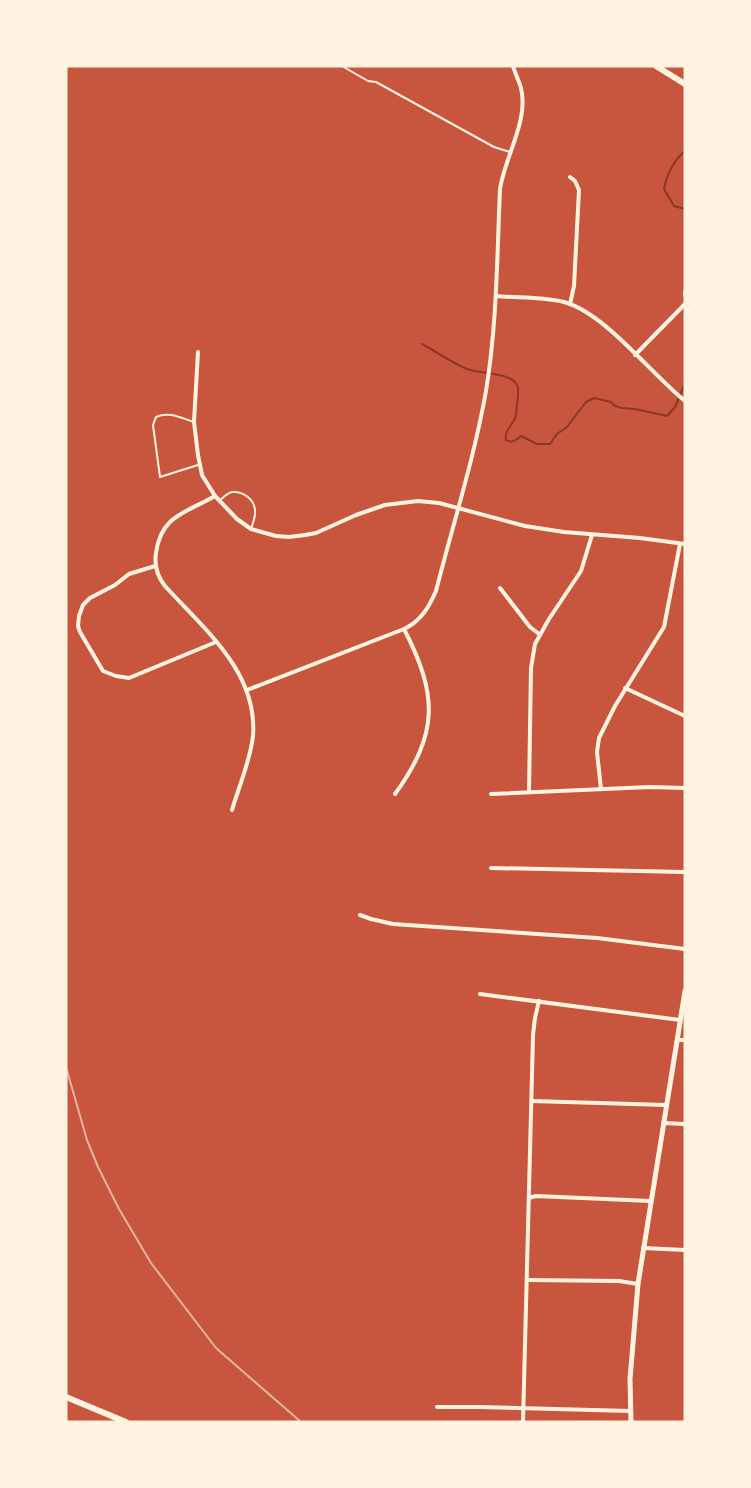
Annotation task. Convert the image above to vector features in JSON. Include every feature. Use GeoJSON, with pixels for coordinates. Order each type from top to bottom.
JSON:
{"type":"FeatureCollection","features":[{"type":"Feature","properties":{"kind":"main road"},"geometry":{"type":"LineString","coordinates":[[656,66],[685,84]]}},
{"type":"Feature","properties":{"kind":"main road"},"geometry":{"type":"LineString","coordinates":[[66,1397],[126,1422]]}},
{"type":"Feature","properties":{"kind":"street"},"geometry":{"type":"LineString","coordinates":[[247,690],[404,630],[419,619],[430,605],[436,591],[478,434],[492,348],[502,173],[518,131],[522,114],[521,90],[512,66]]}},
{"type":"Feature","properties":{"kind":"street"},"geometry":{"type":"LineString","coordinates":[[570,177],[575,181],[578,190],[574,286],[570,304]]}},
{"type":"Feature","properties":{"kind":"street"},"geometry":{"type":"LineString","coordinates":[[496,296],[555,301],[570,304],[585,311],[685,401]]}},
{"type":"Feature","properties":{"kind":"street"},"geometry":{"type":"LineString","coordinates":[[635,354],[685,304]]}},
{"type":"Feature","properties":{"kind":"street"},"geometry":{"type":"LineString","coordinates":[[198,352],[194,422],[200,465],[206,484],[215,496],[237,519],[251,529],[276,536],[305,535],[323,530],[371,510],[402,502],[432,502],[525,526],[564,532],[640,538],[682,544],[664,627],[607,718],[598,738],[597,752],[601,789]]}},
{"type":"Feature","properties":{"kind":"street"},"geometry":{"type":"LineString","coordinates":[[215,496],[170,520],[160,535],[157,544],[155,566],[165,586],[216,642],[236,668],[247,690],[251,707],[252,736],[247,767],[232,810]]}},
{"type":"Feature","properties":{"kind":"street"},"geometry":{"type":"LineString","coordinates":[[529,792],[532,654],[539,634],[581,571],[592,535]]}},
{"type":"Feature","properties":{"kind":"street"},"geometry":{"type":"LineString","coordinates":[[155,566],[128,574],[115,586],[90,598],[83,605],[79,616],[78,629],[103,671],[129,678],[216,642]]}},
{"type":"Feature","properties":{"kind":"street"},"geometry":{"type":"LineString","coordinates":[[500,588],[530,627],[539,634]]}},
{"type":"Feature","properties":{"kind":"street"},"geometry":{"type":"LineString","coordinates":[[395,794],[406,779],[420,753],[429,718],[429,701],[424,675],[404,630]]}},
{"type":"Feature","properties":{"kind":"street"},"geometry":{"type":"LineString","coordinates":[[626,688],[685,716]]}},
{"type":"Feature","properties":{"kind":"street"},"geometry":{"type":"LineString","coordinates":[[491,794],[650,787],[685,788]]}},
{"type":"Feature","properties":{"kind":"street"},"geometry":{"type":"LineString","coordinates":[[491,868],[685,872]]}},
{"type":"Feature","properties":{"kind":"street"},"geometry":{"type":"LineString","coordinates":[[360,915],[371,920],[392,924],[579,937],[685,949]]}},
{"type":"Feature","properties":{"kind":"street"},"geometry":{"type":"LineString","coordinates":[[631,1422],[630,1379],[638,1284],[685,991]]}},
{"type":"Feature","properties":{"kind":"street"},"geometry":{"type":"LineString","coordinates":[[480,994],[680,1020]]}},
{"type":"Feature","properties":{"kind":"street"},"geometry":{"type":"LineString","coordinates":[[523,1422],[533,1035],[534,1018],[539,1001]]}},
{"type":"Feature","properties":{"kind":"street"},"geometry":{"type":"LineString","coordinates":[[677,1040],[685,1040]]}},
{"type":"Feature","properties":{"kind":"street"},"geometry":{"type":"LineString","coordinates":[[532,1101],[666,1105]]}},
{"type":"Feature","properties":{"kind":"street"},"geometry":{"type":"LineString","coordinates":[[663,1123],[685,1124]]}},
{"type":"Feature","properties":{"kind":"street"},"geometry":{"type":"LineString","coordinates":[[529,1198],[536,1196],[650,1201]]}},
{"type":"Feature","properties":{"kind":"street"},"geometry":{"type":"LineString","coordinates":[[643,1248],[685,1250]]}},
{"type":"Feature","properties":{"kind":"street"},"geometry":{"type":"LineString","coordinates":[[527,1280],[609,1281],[638,1284]]}},
{"type":"Feature","properties":{"kind":"street"},"geometry":{"type":"LineString","coordinates":[[437,1407],[630,1411]]}},
{"type":"Feature","properties":{"kind":"lane"},"geometry":{"type":"LineString","coordinates":[[342,66],[368,81],[381,85],[494,147],[510,152]]}},
{"type":"Feature","properties":{"kind":"lane"},"geometry":{"type":"LineString","coordinates":[[194,422],[171,415],[162,414],[156,417],[154,421],[160,477],[200,465]]}},
{"type":"Feature","properties":{"kind":"lane"},"geometry":{"type":"LineString","coordinates":[[219,501],[232,492],[241,493],[248,497],[254,504],[255,512],[251,529]]}},
{"type":"Feature","properties":{"kind":"waterway"},"geometry":{"type":"LineString","coordinates":[[685,151],[671,168],[664,189],[674,206],[685,209]]}},
{"type":"Feature","properties":{"kind":"waterway"},"geometry":{"type":"LineString","coordinates":[[422,344],[467,369],[504,376],[516,383],[518,388],[516,415],[506,436],[506,440],[510,441],[521,436],[537,444],[550,444],[557,434],[567,427],[586,402],[594,398],[611,402],[615,406],[622,408],[667,416],[675,407],[685,383]]}},
{"type":"Feature","properties":{"kind":"railway"},"geometry":{"type":"LineString","coordinates":[[66,1067],[87,1140],[98,1167],[119,1209],[151,1263],[216,1348],[301,1422]]}}]}
